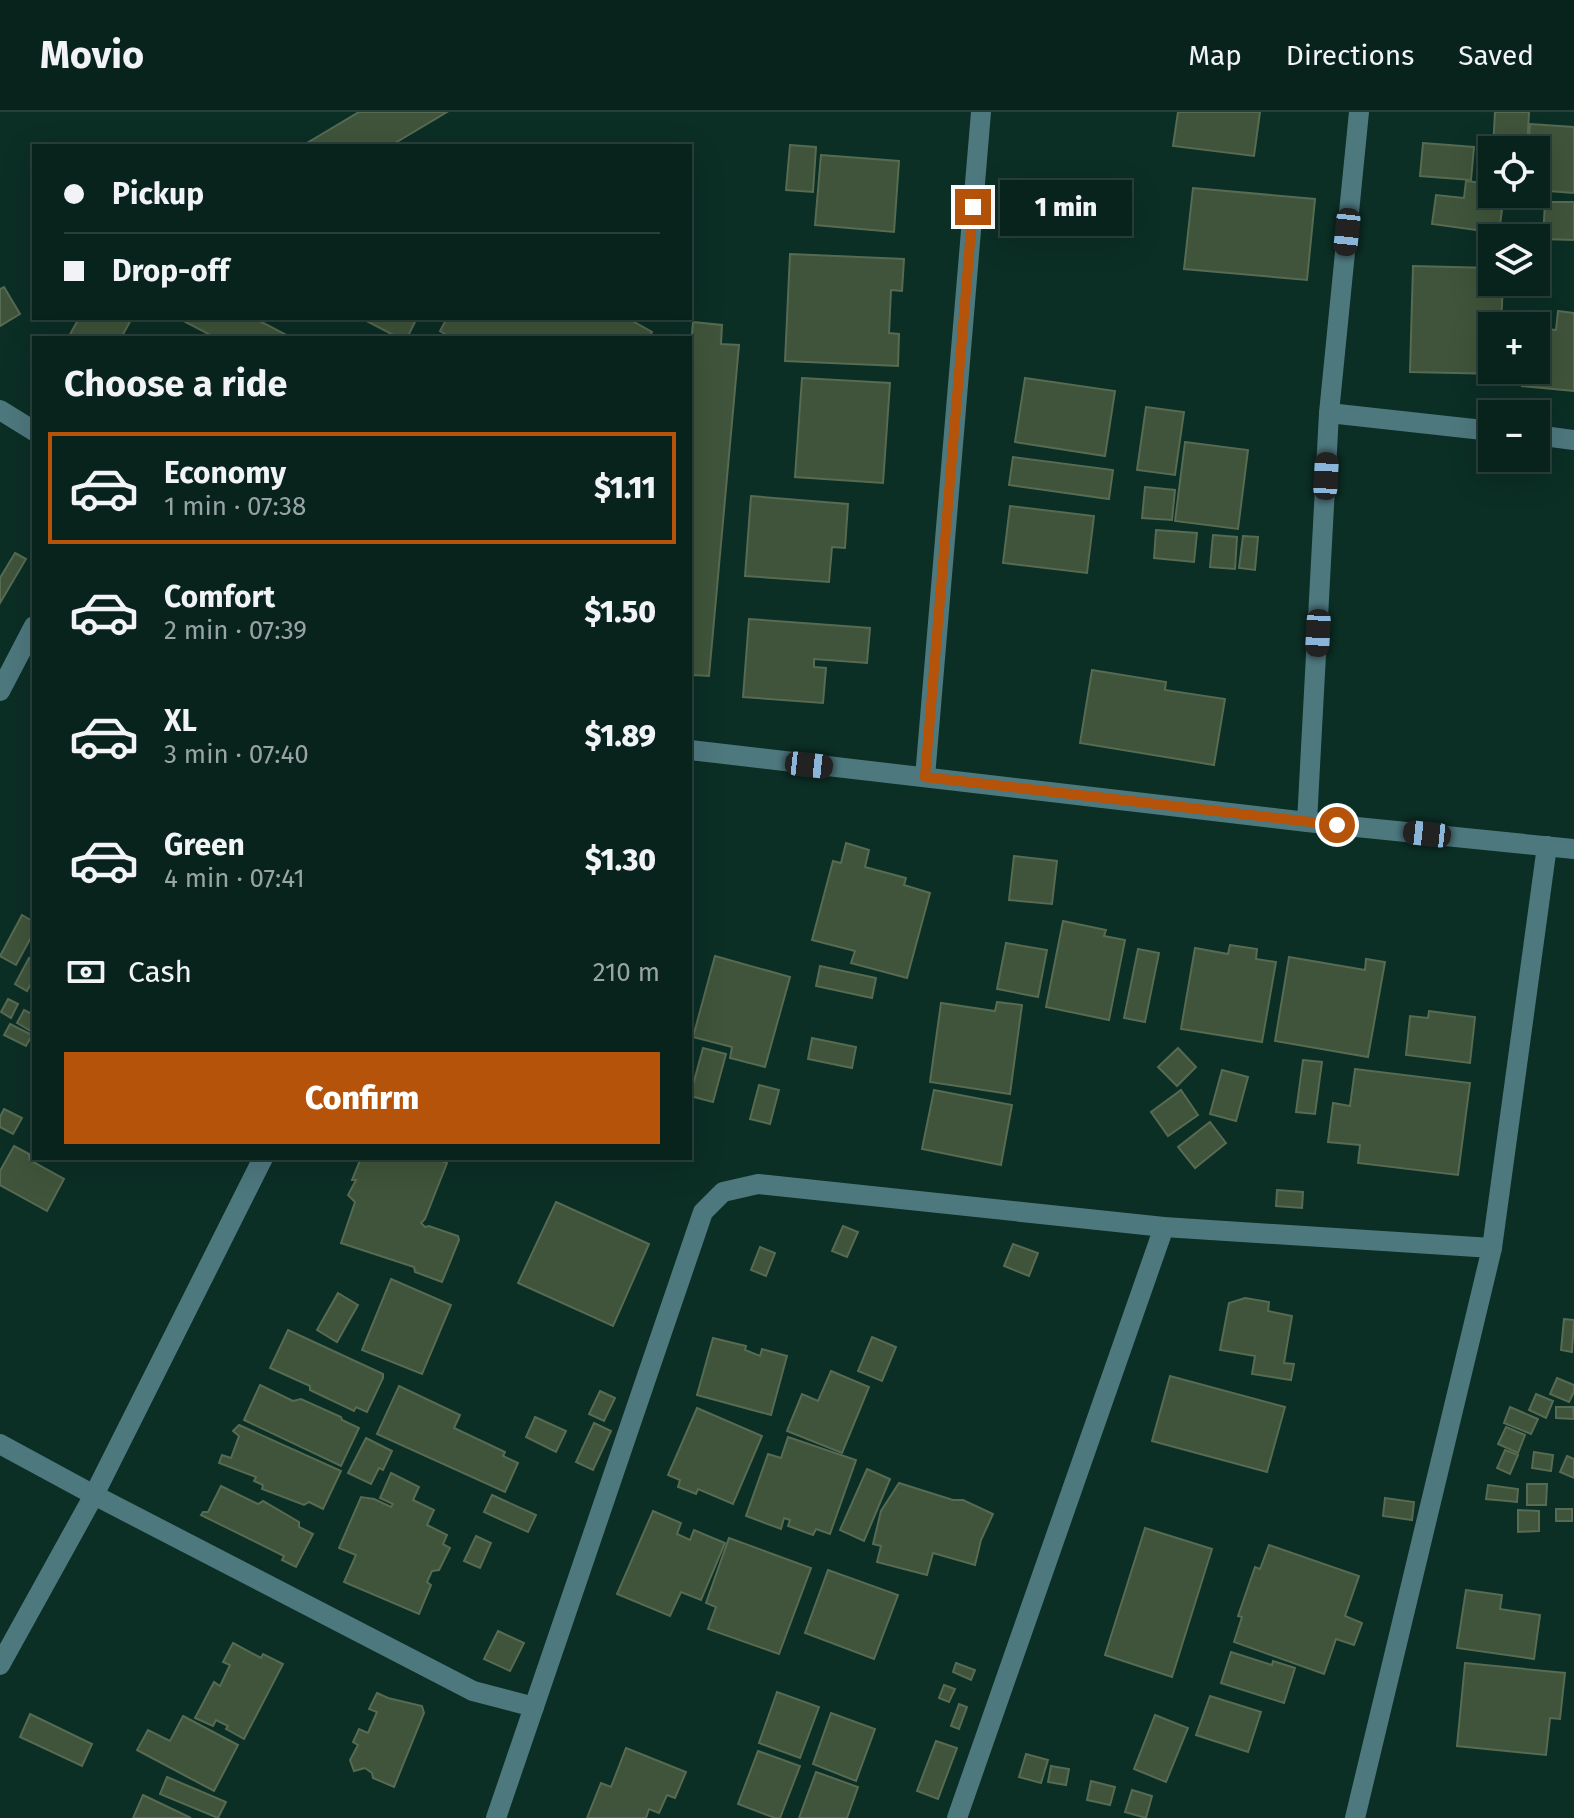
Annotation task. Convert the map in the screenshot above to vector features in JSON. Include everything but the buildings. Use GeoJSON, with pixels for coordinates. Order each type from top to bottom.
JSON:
{"type":"FeatureCollection","features":[{"type":"Feature","properties":{"kind":"street"},"geometry":{"type":"LineString","coordinates":[[925,777],[981,112]]}},
{"type":"Feature","properties":{"kind":"street"},"geometry":{"type":"LineString","coordinates":[[1307,822],[1329,413],[1359,112]]}},
{"type":"Feature","properties":{"kind":"street"},"geometry":{"type":"LineString","coordinates":[[0,410],[32,430]]}},
{"type":"Feature","properties":{"kind":"street"},"geometry":{"type":"LineString","coordinates":[[1329,413],[1478,429]]}},
{"type":"Feature","properties":{"kind":"street"},"geometry":{"type":"LineString","coordinates":[[1550,437],[1574,440]]}},
{"type":"Feature","properties":{"kind":"street"},"geometry":{"type":"LineString","coordinates":[[0,691],[32,630]]}},
{"type":"Feature","properties":{"kind":"street"},"geometry":{"type":"LineString","coordinates":[[692,750],[1307,822],[1574,849]]}},
{"type":"Feature","properties":{"kind":"street"},"geometry":{"type":"LineString","coordinates":[[1355,1818],[1492,1248],[1547,846]]}},
{"type":"Feature","properties":{"kind":"street"},"geometry":{"type":"LineString","coordinates":[[0,1665],[94,1495],[262,1160]]}},
{"type":"Feature","properties":{"kind":"street"},"geometry":{"type":"LineString","coordinates":[[496,1818],[703,1212],[723,1192],[758,1184],[1164,1227],[1492,1248]]}},
{"type":"Feature","properties":{"kind":"street"},"geometry":{"type":"LineString","coordinates":[[957,1818],[1164,1227]]}},
{"type":"Feature","properties":{"kind":"street"},"geometry":{"type":"LineString","coordinates":[[0,1444],[473,1691],[534,1707]]}},
{"type":"Feature","properties":{"kind":"route"},"geometry":{"type":"LineString","coordinates":[[973,207],[925,777],[1337,825]]}}]}
